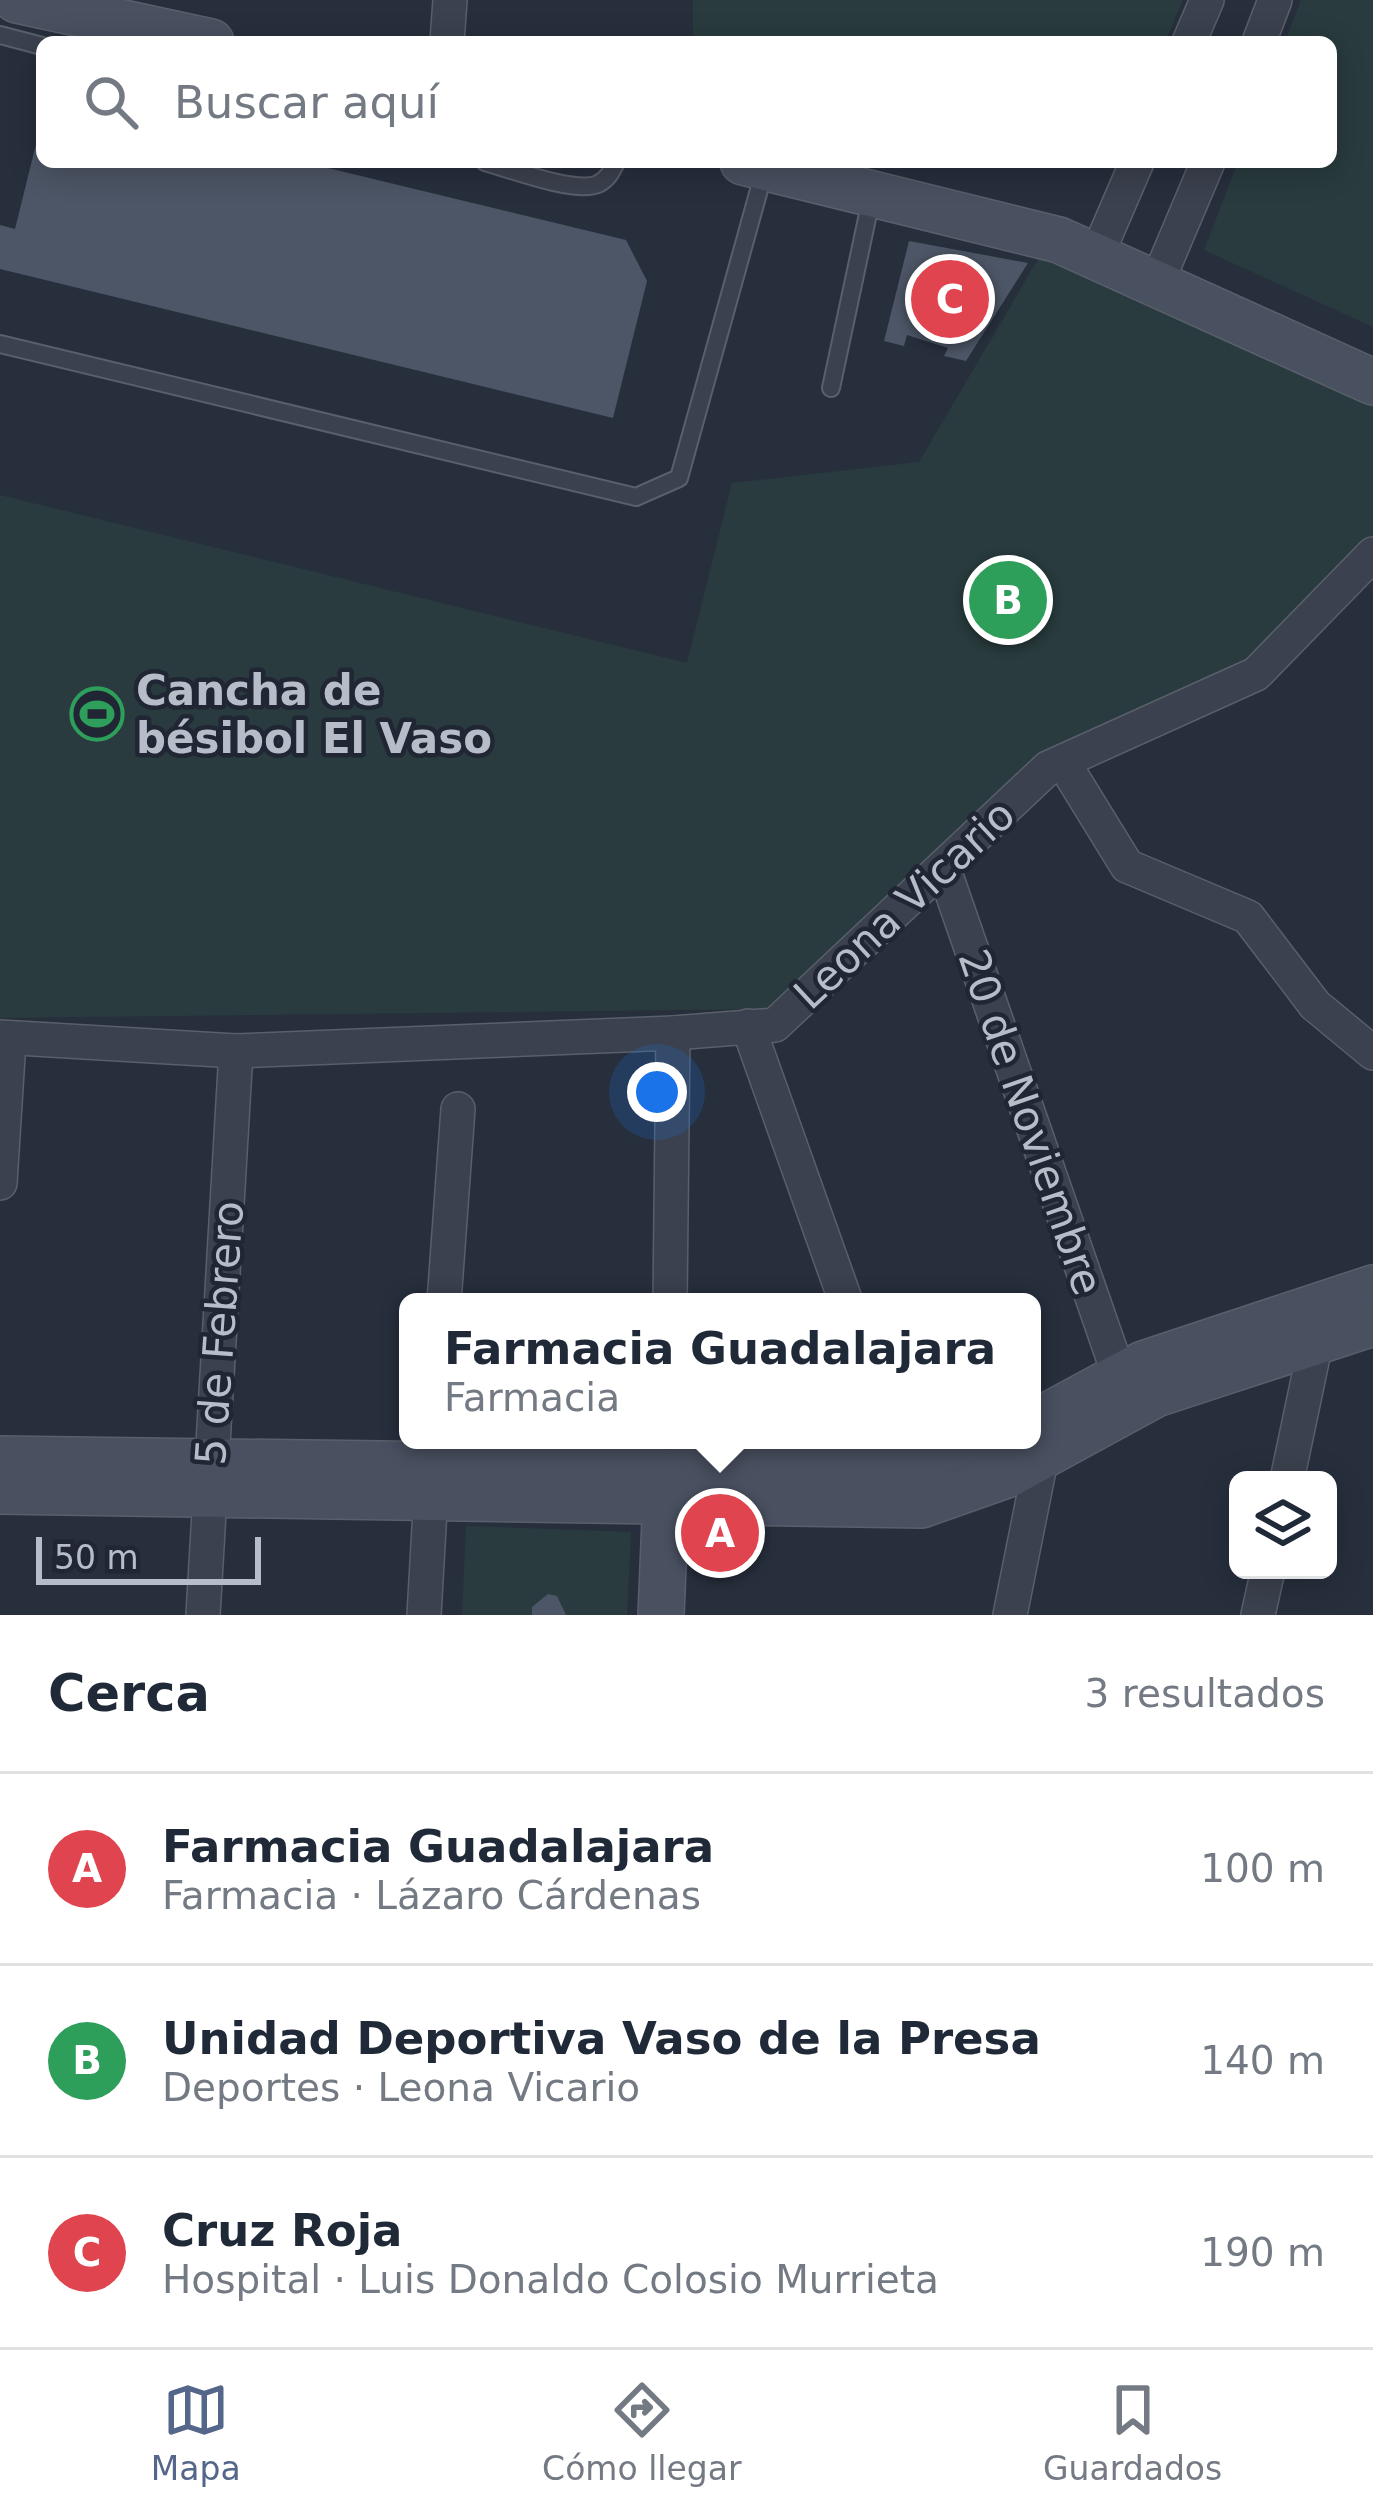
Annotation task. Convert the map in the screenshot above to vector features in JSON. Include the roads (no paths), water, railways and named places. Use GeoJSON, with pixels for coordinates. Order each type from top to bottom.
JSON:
{"type":"FeatureCollection","features":[{"type":"Feature","properties":{"kind":"street"},"geometry":{"type":"LineString","coordinates":[[448,36],[450,0]]}},
{"type":"Feature","properties":{"kind":"street"},"geometry":{"type":"LineString","coordinates":[[1261,36],[1276,0]]}},
{"type":"Feature","properties":{"kind":"street"},"geometry":{"type":"LineString","coordinates":[[30,12],[175,36]]}},
{"type":"Feature","properties":{"kind":"street"},"geometry":{"type":"LineString","coordinates":[[766,168],[1060,240],[1373,382]]}},
{"type":"Feature","properties":{"kind":"street"},"geometry":{"type":"LineString","coordinates":[[1096,257],[1134,168]]}},
{"type":"Feature","properties":{"kind":"street"},"geometry":{"type":"LineString","coordinates":[[1156,285],[1205,168]]}},
{"type":"Feature","properties":{"kind":"street","name":"Leona Vicario"},"geometry":{"type":"LineString","coordinates":[[4,1039],[236,1051],[674,1034],[775,1025],[1048,768],[1256,674],[1373,554]]}},
{"type":"Feature","properties":{"kind":"street"},"geometry":{"type":"LineString","coordinates":[[1063,762],[1127,866],[1248,917],[1315,1006],[1373,1053]]}},
{"type":"Feature","properties":{"kind":"street","name":"20 de Noviembre"},"geometry":{"type":"LineString","coordinates":[[943,867],[1124,1392]]}},
{"type":"Feature","properties":{"kind":"street"},"geometry":{"type":"LineString","coordinates":[[748,1026],[842,1293]]}},
{"type":"Feature","properties":{"kind":"street"},"geometry":{"type":"LineString","coordinates":[[670,1293],[674,1034]]}},
{"type":"Feature","properties":{"kind":"street"},"geometry":{"type":"LineString","coordinates":[[0,1183],[4,1039]]}},
{"type":"Feature","properties":{"kind":"street","name":"5 de Febrero"},"geometry":{"type":"LineString","coordinates":[[203,1615],[236,1051]]}},
{"type":"Feature","properties":{"kind":"street"},"geometry":{"type":"LineString","coordinates":[[445,1293],[458,1108]]}},
{"type":"Feature","properties":{"kind":"street"},"geometry":{"type":"LineString","coordinates":[[1041,1429],[1124,1392],[1156,1394],[1320,1323],[1373,1288]]}},
{"type":"Feature","properties":{"kind":"street"},"geometry":{"type":"LineString","coordinates":[[1320,1323],[1373,1323]]}},
{"type":"Feature","properties":{"kind":"street"},"geometry":{"type":"LineString","coordinates":[[1289,1471],[1320,1323]]}},
{"type":"Feature","properties":{"kind":"street"},"geometry":{"type":"LineString","coordinates":[[0,1492],[432,1468],[1009,1474],[1023,1449]]}},
{"type":"Feature","properties":{"kind":"street"},"geometry":{"type":"LineString","coordinates":[[1010,1615],[1029,1449]]}},
{"type":"Feature","properties":{"kind":"street"},"geometry":{"type":"LineString","coordinates":[[0,1459],[211,1478]]}},
{"type":"Feature","properties":{"kind":"street"},"geometry":{"type":"LineString","coordinates":[[424,1615],[432,1468]]}},
{"type":"Feature","properties":{"kind":"street"},"geometry":{"type":"LineString","coordinates":[[661,1615],[667,1470]]}},
{"type":"Feature","properties":{"kind":"street"},"geometry":{"type":"LineString","coordinates":[[1258,1615],[1266,1579]]}},
{"type":"Feature","properties":{"kind":"lane"},"geometry":{"type":"LineString","coordinates":[[0,35],[30,12]]}},
{"type":"Feature","properties":{"kind":"lane"},"geometry":{"type":"LineString","coordinates":[[507,168],[594,186],[613,168]]}},
{"type":"Feature","properties":{"kind":"lane"},"geometry":{"type":"LineString","coordinates":[[0,344],[636,497],[679,478],[753,168]]}},
{"type":"Feature","properties":{"kind":"lane"},"geometry":{"type":"LineString","coordinates":[[831,388],[872,194]]}},
{"type":"Feature","properties":{"kind":"place","name":"Cruz Roja"},"geometry":{"type":"Point","coordinates":[950,299]}},
{"type":"Feature","properties":{"kind":"place","name":"Unidad Deportiva Vaso de la Presa"},"geometry":{"type":"Point","coordinates":[1008,600]}},
{"type":"Feature","properties":{"kind":"place","name":"Cancha de bésibol El Vaso"},"geometry":{"type":"Point","coordinates":[97,714]}},
{"type":"Feature","properties":{"kind":"place","name":"Farmacia Guadalajara"},"geometry":{"type":"Point","coordinates":[720,1533]}}]}
